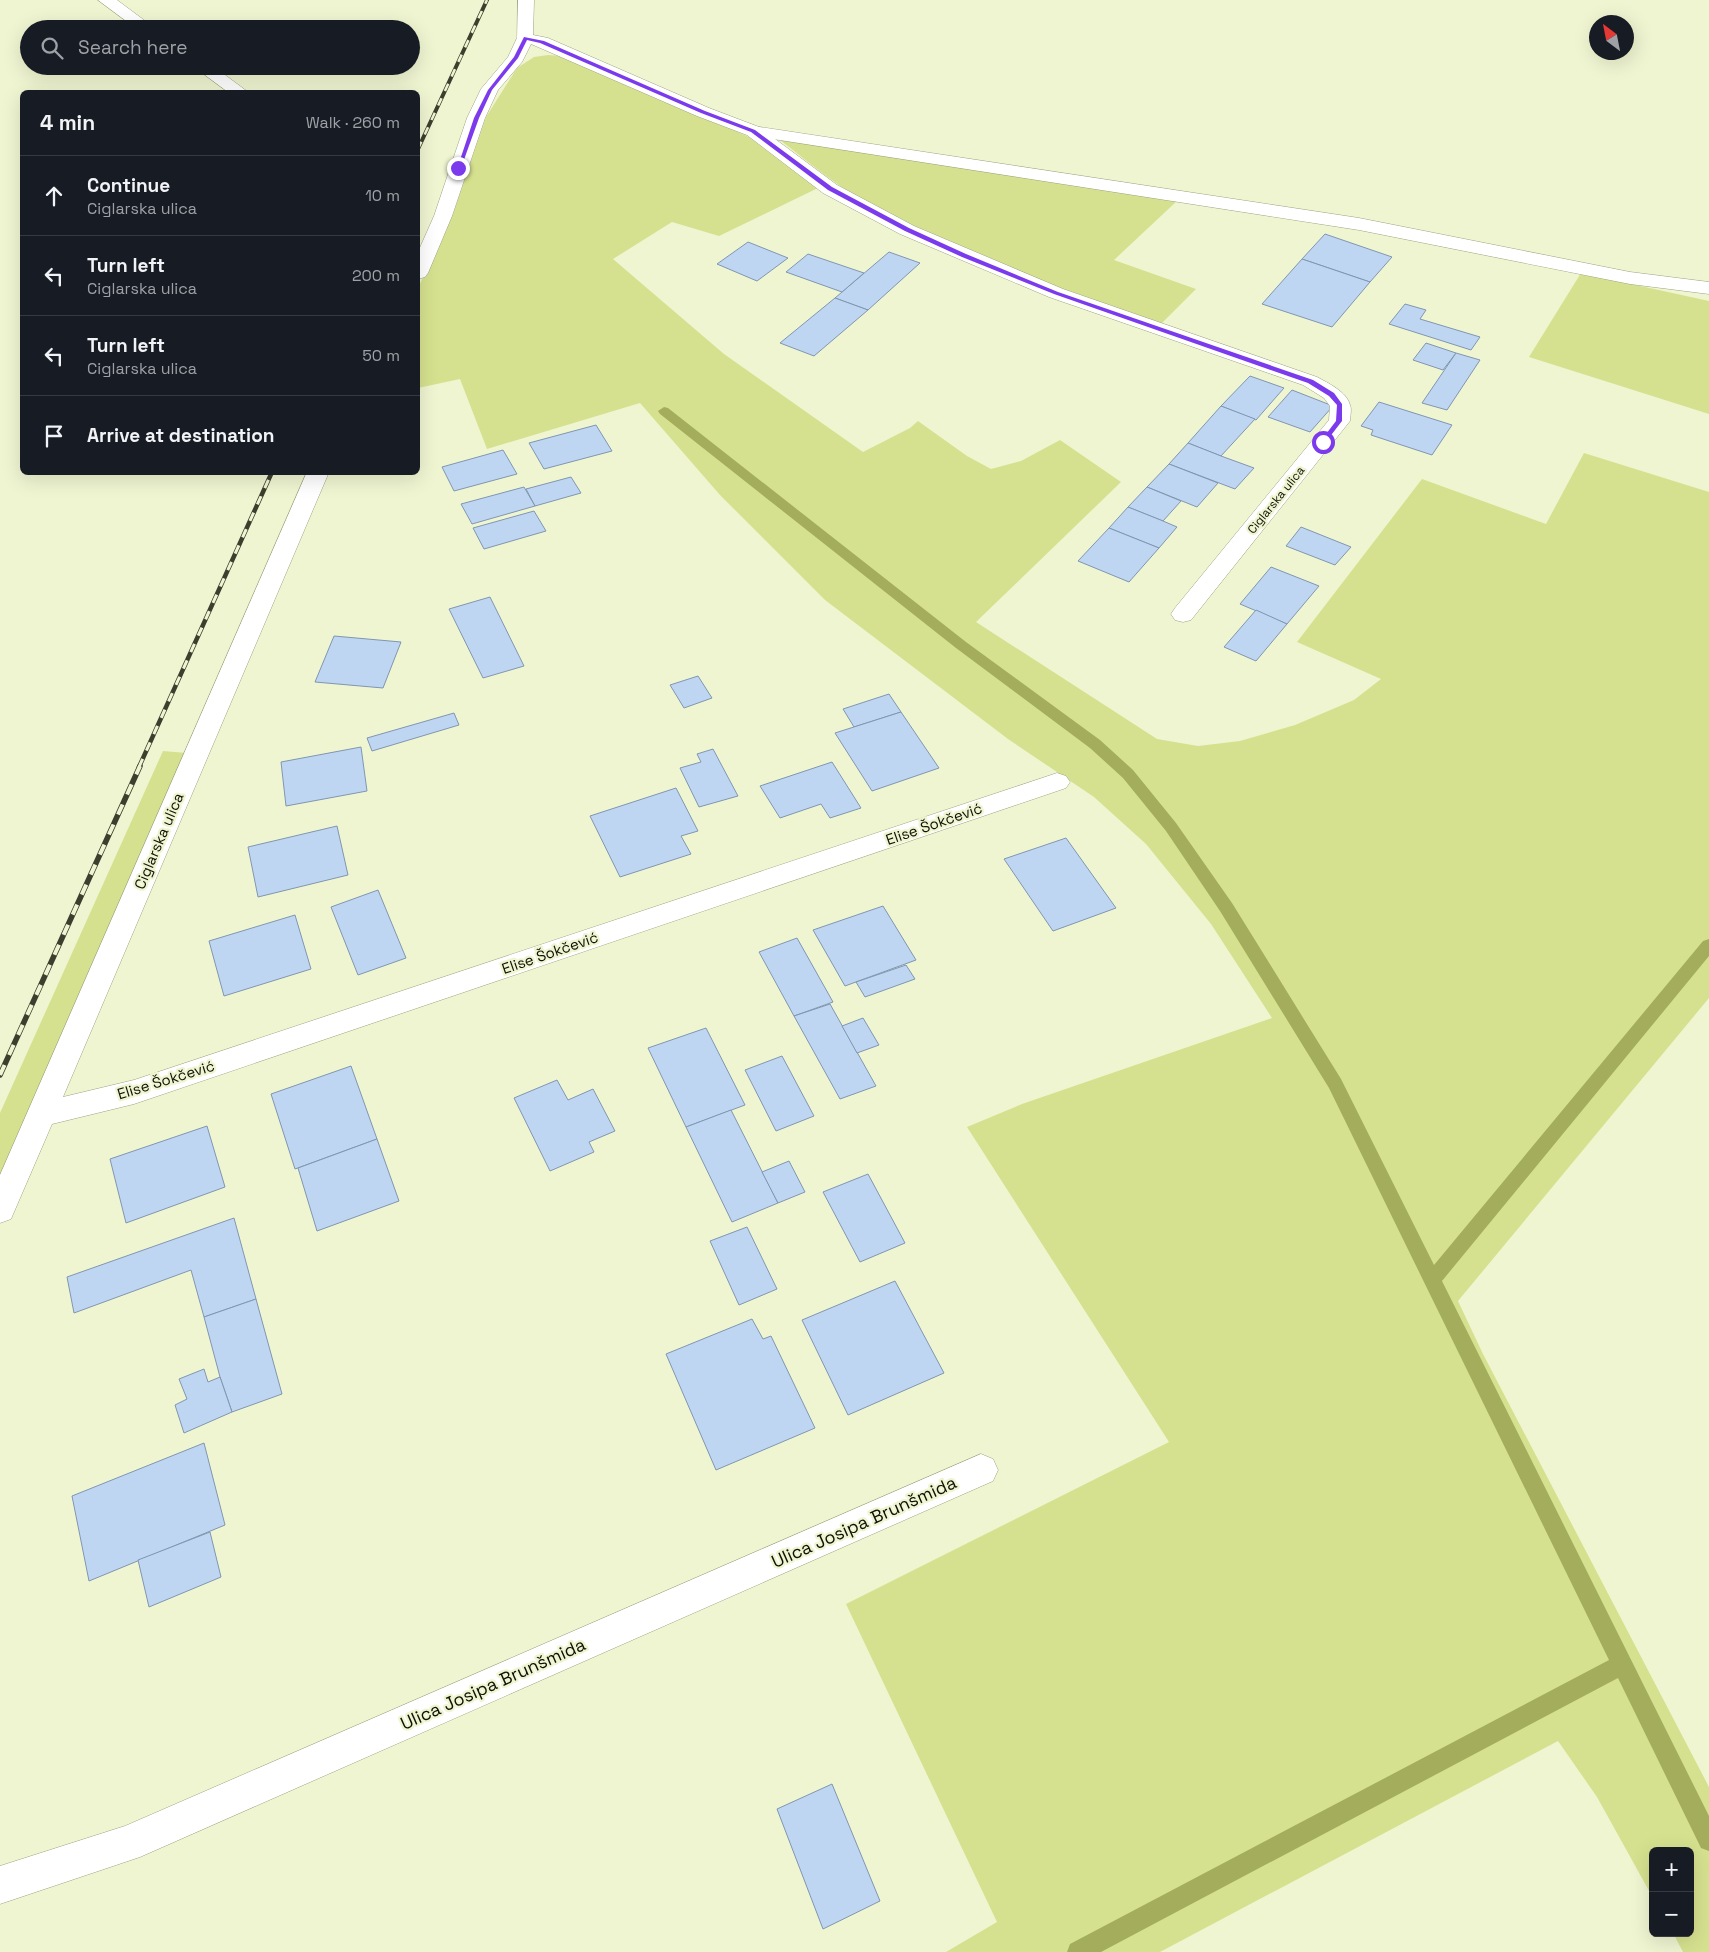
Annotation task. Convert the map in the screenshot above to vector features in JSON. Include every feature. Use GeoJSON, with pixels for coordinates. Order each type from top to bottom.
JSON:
{"type":"FeatureCollection","features":[{"type":"Feature","properties":{"kind":"street"},"geometry":{"type":"LineString","coordinates":[[106,0],[135,20]]}},
{"type":"Feature","properties":{"kind":"street"},"geometry":{"type":"LineString","coordinates":[[420,268],[443,216],[476,118],[490,90],[516,58],[525,38],[526,0]]}},
{"type":"Feature","properties":{"kind":"street","name":"Ciglarska ulica"},"geometry":{"type":"LineString","coordinates":[[525,38],[542,42],[703,112],[753,131],[830,188],[907,230],[964,256],[1056,293],[1310,381],[1331,394],[1340,405],[1339,421],[1184,614]]}},
{"type":"Feature","properties":{"kind":"street"},"geometry":{"type":"LineString","coordinates":[[214,75],[236,90]]}},
{"type":"Feature","properties":{"kind":"street"},"geometry":{"type":"LineString","coordinates":[[753,131],[1359,224],[1630,278],[1709,288]]}},
{"type":"Feature","properties":{"kind":"street","name":"Ciglarska ulica"},"geometry":{"type":"LineString","coordinates":[[0,1210],[317,475]]}},
{"type":"Feature","properties":{"kind":"street","name":"Elise Šokčević"},"geometry":{"type":"LineString","coordinates":[[41,1114],[134,1092],[1056,782]]}},
{"type":"Feature","properties":{"kind":"street","name":"Ulica Josipa Brunšmida"},"geometry":{"type":"LineString","coordinates":[[0,1886],[127,1844],[981,1470]]}},
{"type":"Feature","properties":{"kind":"green space"},"geometry":{"type":"Polygon","coordinates":[[[562,56],[747,136],[769,148],[820,187],[719,236],[672,222],[613,259],[724,354],[863,452],[910,428],[918,421],[967,456],[991,469],[1021,461],[1060,440],[1121,482],[976,622],[1157,739],[1198,746],[1240,741],[1295,725],[1354,700],[1381,679],[1297,642],[1422,479],[1546,524],[1584,453],[1709,492],[1709,998],[1458,1301],[1483,1354],[1709,1787],[1709,1952],[1683,1952],[1675,1937],[1694,1937],[1694,1847],[1649,1847],[1649,1891],[1597,1797],[1558,1741],[1160,1952],[946,1952],[997,1922],[846,1604],[1169,1442],[967,1127],[1022,1104],[1272,1018],[1211,924],[1146,844],[1094,797],[1008,739],[825,600],[720,495],[640,403],[487,449],[460,379],[420,388],[420,284],[453,214],[486,117],[517,68],[534,57],[562,56]]]}},
{"type":"Feature","properties":{"kind":"green space"},"geometry":{"type":"Polygon","coordinates":[[[781,139],[1177,201],[1114,260],[1196,289],[1160,325],[1123,312],[1013,271],[906,223],[848,191],[781,141],[781,139]]]}},
{"type":"Feature","properties":{"kind":"green space"},"geometry":{"type":"Polygon","coordinates":[[[1581,273],[1709,301],[1709,414],[1529,357],[1581,273]]]}},
{"type":"Feature","properties":{"kind":"green space"},"geometry":{"type":"Polygon","coordinates":[[[163,751],[187,753],[0,1180],[0,1113],[163,751]]]}},
{"type":"Feature","properties":{"kind":"building"},"geometry":{"type":"Polygon","coordinates":[[[1325,234],[1392,257],[1370,282],[1302,259],[1325,234]]]}},
{"type":"Feature","properties":{"kind":"building"},"geometry":{"type":"Polygon","coordinates":[[[748,242],[788,258],[757,281],[717,264],[748,242]]]}},
{"type":"Feature","properties":{"kind":"building"},"geometry":{"type":"Polygon","coordinates":[[[889,252],[920,263],[868,310],[835,298],[889,252]]]}},
{"type":"Feature","properties":{"kind":"building"},"geometry":{"type":"Polygon","coordinates":[[[808,254],[864,273],[842,292],[786,272],[808,254]]]}},
{"type":"Feature","properties":{"kind":"building"},"geometry":{"type":"Polygon","coordinates":[[[1302,259],[1370,282],[1332,327],[1262,304],[1302,259]]]}},
{"type":"Feature","properties":{"kind":"building"},"geometry":{"type":"Polygon","coordinates":[[[835,298],[868,310],[814,356],[780,343],[835,298]]]}},
{"type":"Feature","properties":{"kind":"building"},"geometry":{"type":"Polygon","coordinates":[[[1405,304],[1426,310],[1420,319],[1480,337],[1471,350],[1389,324],[1405,304]]]}},
{"type":"Feature","properties":{"kind":"building"},"geometry":{"type":"Polygon","coordinates":[[[1426,343],[1456,353],[1443,370],[1413,360],[1426,343]]]}},
{"type":"Feature","properties":{"kind":"building"},"geometry":{"type":"Polygon","coordinates":[[[1456,353],[1480,360],[1447,410],[1422,403],[1456,353]]]}},
{"type":"Feature","properties":{"kind":"building"},"geometry":{"type":"Polygon","coordinates":[[[1250,376],[1284,388],[1256,420],[1221,406],[1250,376]]]}},
{"type":"Feature","properties":{"kind":"building"},"geometry":{"type":"Polygon","coordinates":[[[1292,390],[1333,406],[1310,432],[1268,417],[1292,390]]]}},
{"type":"Feature","properties":{"kind":"building"},"geometry":{"type":"Polygon","coordinates":[[[1379,402],[1452,425],[1432,455],[1371,435],[1373,430],[1361,426],[1379,402]]]}},
{"type":"Feature","properties":{"kind":"building"},"geometry":{"type":"Polygon","coordinates":[[[1221,406],[1255,419],[1221,456],[1188,443],[1221,406]]]}},
{"type":"Feature","properties":{"kind":"building"},"geometry":{"type":"Polygon","coordinates":[[[596,425],[612,451],[544,469],[529,443],[596,425]]]}},
{"type":"Feature","properties":{"kind":"building"},"geometry":{"type":"Polygon","coordinates":[[[1188,443],[1254,468],[1235,489],[1169,464],[1188,443]]]}},
{"type":"Feature","properties":{"kind":"building"},"geometry":{"type":"Polygon","coordinates":[[[503,450],[517,474],[454,491],[442,467],[503,450]]]}},
{"type":"Feature","properties":{"kind":"building"},"geometry":{"type":"Polygon","coordinates":[[[1169,464],[1218,483],[1197,507],[1147,487],[1169,464]]]}},
{"type":"Feature","properties":{"kind":"building"},"geometry":{"type":"Polygon","coordinates":[[[571,477],[581,493],[535,506],[526,489],[571,477]]]}},
{"type":"Feature","properties":{"kind":"building"},"geometry":{"type":"Polygon","coordinates":[[[524,487],[535,506],[472,524],[461,504],[524,487]]]}},
{"type":"Feature","properties":{"kind":"building"},"geometry":{"type":"Polygon","coordinates":[[[1147,487],[1181,501],[1163,521],[1128,507],[1147,487]]]}},
{"type":"Feature","properties":{"kind":"building"},"geometry":{"type":"Polygon","coordinates":[[[1128,507],[1177,527],[1159,548],[1109,528],[1128,507]]]}},
{"type":"Feature","properties":{"kind":"building"},"geometry":{"type":"Polygon","coordinates":[[[534,511],[546,531],[484,549],[473,528],[534,511]]]}},
{"type":"Feature","properties":{"kind":"building"},"geometry":{"type":"Polygon","coordinates":[[[1301,527],[1351,547],[1335,565],[1286,546],[1301,527]]]}},
{"type":"Feature","properties":{"kind":"building"},"geometry":{"type":"Polygon","coordinates":[[[1109,528],[1159,548],[1129,582],[1078,561],[1109,528]]]}},
{"type":"Feature","properties":{"kind":"building"},"geometry":{"type":"Polygon","coordinates":[[[1271,567],[1319,586],[1287,624],[1240,604],[1271,567]]]}},
{"type":"Feature","properties":{"kind":"building"},"geometry":{"type":"Polygon","coordinates":[[[490,597],[524,666],[483,678],[449,609],[490,597]]]}},
{"type":"Feature","properties":{"kind":"building"},"geometry":{"type":"Polygon","coordinates":[[[1256,610],[1287,624],[1256,661],[1224,647],[1256,610]]]}},
{"type":"Feature","properties":{"kind":"building"},"geometry":{"type":"Polygon","coordinates":[[[334,636],[401,642],[383,688],[315,682],[334,636]]]}},
{"type":"Feature","properties":{"kind":"building"},"geometry":{"type":"Polygon","coordinates":[[[698,676],[712,698],[684,708],[670,685],[698,676]]]}},
{"type":"Feature","properties":{"kind":"building"},"geometry":{"type":"Polygon","coordinates":[[[889,694],[901,712],[854,727],[843,709],[889,694]]]}},
{"type":"Feature","properties":{"kind":"building"},"geometry":{"type":"Polygon","coordinates":[[[901,712],[939,768],[872,791],[835,733],[901,712]]]}},
{"type":"Feature","properties":{"kind":"building"},"geometry":{"type":"Polygon","coordinates":[[[454,713],[459,725],[372,751],[367,738],[454,713]]]}},
{"type":"Feature","properties":{"kind":"building"},"geometry":{"type":"Polygon","coordinates":[[[361,747],[367,791],[286,806],[281,762],[361,747]]]}},
{"type":"Feature","properties":{"kind":"building"},"geometry":{"type":"Polygon","coordinates":[[[713,749],[738,796],[699,807],[680,768],[701,762],[697,754],[713,749]]]}},
{"type":"Feature","properties":{"kind":"building"},"geometry":{"type":"Polygon","coordinates":[[[832,762],[861,808],[830,818],[821,804],[780,818],[760,786],[832,762]]]}},
{"type":"Feature","properties":{"kind":"building"},"geometry":{"type":"Polygon","coordinates":[[[676,788],[698,831],[681,836],[691,854],[620,877],[590,816],[676,788]]]}},
{"type":"Feature","properties":{"kind":"building"},"geometry":{"type":"Polygon","coordinates":[[[337,826],[348,875],[258,897],[248,847],[337,826]]]}},
{"type":"Feature","properties":{"kind":"building"},"geometry":{"type":"Polygon","coordinates":[[[1066,838],[1116,908],[1053,931],[1004,859],[1066,838]]]}},
{"type":"Feature","properties":{"kind":"building"},"geometry":{"type":"Polygon","coordinates":[[[378,890],[406,958],[358,975],[331,907],[378,890]]]}},
{"type":"Feature","properties":{"kind":"building"},"geometry":{"type":"Polygon","coordinates":[[[883,906],[916,960],[845,986],[813,930],[883,906]]]}},
{"type":"Feature","properties":{"kind":"building"},"geometry":{"type":"Polygon","coordinates":[[[295,915],[311,969],[224,996],[209,941],[295,915]]]}},
{"type":"Feature","properties":{"kind":"building"},"geometry":{"type":"Polygon","coordinates":[[[797,938],[833,1002],[794,1016],[759,952],[797,938]]]}},
{"type":"Feature","properties":{"kind":"building"},"geometry":{"type":"Polygon","coordinates":[[[906,965],[915,979],[865,997],[856,982],[906,965]]]}},
{"type":"Feature","properties":{"kind":"building"},"geometry":{"type":"Polygon","coordinates":[[[830,1004],[876,1086],[840,1099],[794,1016],[830,1004]]]}},
{"type":"Feature","properties":{"kind":"building"},"geometry":{"type":"Polygon","coordinates":[[[863,1018],[879,1045],[857,1053],[842,1026],[863,1018]]]}},
{"type":"Feature","properties":{"kind":"building"},"geometry":{"type":"Polygon","coordinates":[[[706,1028],[745,1105],[686,1127],[648,1048],[706,1028]]]}},
{"type":"Feature","properties":{"kind":"building"},"geometry":{"type":"Polygon","coordinates":[[[782,1056],[814,1116],[776,1131],[745,1070],[782,1056]]]}},
{"type":"Feature","properties":{"kind":"building"},"geometry":{"type":"Polygon","coordinates":[[[351,1066],[377,1139],[295,1169],[271,1094],[351,1066]]]}},
{"type":"Feature","properties":{"kind":"building"},"geometry":{"type":"Polygon","coordinates":[[[557,1080],[568,1100],[593,1089],[615,1131],[589,1142],[594,1152],[550,1171],[514,1098],[557,1080]]]}},
{"type":"Feature","properties":{"kind":"building"},"geometry":{"type":"Polygon","coordinates":[[[731,1110],[778,1203],[732,1222],[686,1127],[731,1110]]]}},
{"type":"Feature","properties":{"kind":"building"},"geometry":{"type":"Polygon","coordinates":[[[207,1126],[225,1187],[126,1223],[110,1159],[207,1126]]]}},
{"type":"Feature","properties":{"kind":"building"},"geometry":{"type":"Polygon","coordinates":[[[377,1139],[399,1201],[317,1231],[298,1168],[377,1139]]]}},
{"type":"Feature","properties":{"kind":"building"},"geometry":{"type":"Polygon","coordinates":[[[789,1161],[805,1192],[778,1203],[762,1172],[789,1161]]]}},
{"type":"Feature","properties":{"kind":"building"},"geometry":{"type":"Polygon","coordinates":[[[868,1174],[905,1243],[860,1262],[823,1192],[868,1174]]]}},
{"type":"Feature","properties":{"kind":"building"},"geometry":{"type":"Polygon","coordinates":[[[234,1218],[256,1299],[204,1317],[191,1270],[74,1313],[67,1277],[234,1218]]]}},
{"type":"Feature","properties":{"kind":"building"},"geometry":{"type":"Polygon","coordinates":[[[747,1227],[777,1289],[739,1305],[710,1241],[747,1227]]]}},
{"type":"Feature","properties":{"kind":"building"},"geometry":{"type":"Polygon","coordinates":[[[895,1281],[944,1373],[848,1415],[802,1320],[895,1281]]]}},
{"type":"Feature","properties":{"kind":"building"},"geometry":{"type":"Polygon","coordinates":[[[256,1299],[282,1394],[232,1412],[220,1377],[204,1317],[256,1299]]]}},
{"type":"Feature","properties":{"kind":"building"},"geometry":{"type":"Polygon","coordinates":[[[752,1319],[763,1339],[771,1336],[815,1428],[716,1470],[666,1354],[752,1319]]]}},
{"type":"Feature","properties":{"kind":"building"},"geometry":{"type":"Polygon","coordinates":[[[204,1369],[208,1382],[220,1377],[232,1412],[184,1433],[175,1405],[187,1399],[179,1379],[204,1369]]]}},
{"type":"Feature","properties":{"kind":"building"},"geometry":{"type":"Polygon","coordinates":[[[204,1443],[225,1525],[89,1581],[72,1496],[204,1443]]]}},
{"type":"Feature","properties":{"kind":"building"},"geometry":{"type":"Polygon","coordinates":[[[210,1532],[221,1577],[149,1607],[138,1560],[210,1532]]]}},
{"type":"Feature","properties":{"kind":"building"},"geometry":{"type":"Polygon","coordinates":[[[832,1784],[880,1901],[823,1929],[777,1809],[832,1784]]]}},
{"type":"Feature","properties":{"kind":"waterway"},"geometry":{"type":"LineString","coordinates":[[664,411],[961,645],[1095,744],[1128,774],[1171,827],[1226,907],[1335,1084],[1622,1664]]}},
{"type":"Feature","properties":{"kind":"waterway"},"geometry":{"type":"LineString","coordinates":[[1432,1280],[1709,945]]}},
{"type":"Feature","properties":{"kind":"waterway"},"geometry":{"type":"LineString","coordinates":[[1078,1952],[1622,1664]]}},
{"type":"Feature","properties":{"kind":"waterway"},"geometry":{"type":"LineString","coordinates":[[1622,1664],[1709,1840]]}},
{"type":"Feature","properties":{"kind":"railway"},"geometry":{"type":"LineString","coordinates":[[420,145],[487,0]]}},
{"type":"Feature","properties":{"kind":"railway"},"geometry":{"type":"LineString","coordinates":[[139,767],[271,475]]}},
{"type":"Feature","properties":{"kind":"railway"},"geometry":{"type":"LineString","coordinates":[[0,1075],[140,766]]}},
{"type":"Feature","properties":{"kind":"route"},"geometry":{"type":"LineString","coordinates":[[458,168],[476,118],[490,90],[516,58],[525,38],[542,42],[703,112],[753,131],[830,188],[907,230],[964,256],[1056,293],[1310,381],[1331,394],[1340,405],[1339,421],[1323,442]]}}]}
